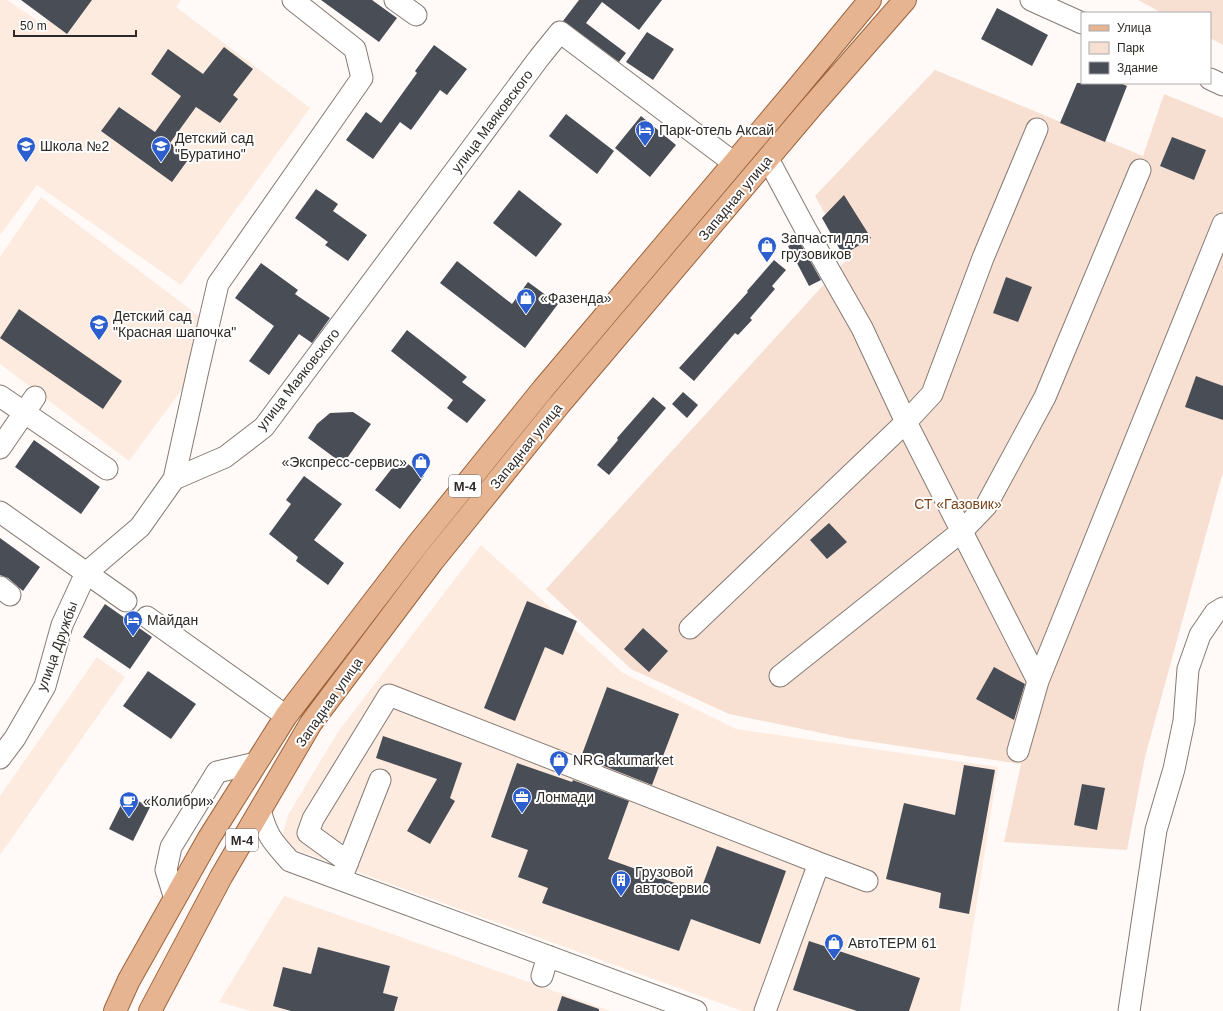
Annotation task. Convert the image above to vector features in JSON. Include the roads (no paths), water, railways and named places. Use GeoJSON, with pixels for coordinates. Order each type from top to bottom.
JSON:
{"type":"FeatureCollection","features":[{"type":"Feature","properties":{"kind":"main road","name":"Западная улица"},"geometry":{"type":"LineString","coordinates":[[115,1011],[129,980],[209,838],[286,716],[417,545],[538,395],[734,163],[869,0]]}},
{"type":"Feature","properties":{"kind":"main road","name":"Западная улица"},"geometry":{"type":"LineString","coordinates":[[150,1011],[221,876],[311,723],[432,562],[559,405],[905,0]]}},
{"type":"Feature","properties":{"kind":"street"},"geometry":{"type":"LineString","coordinates":[[174,479],[218,284],[362,78],[355,49],[293,0]]}},
{"type":"Feature","properties":{"kind":"street"},"geometry":{"type":"LineString","coordinates":[[395,0],[416,15]]}},
{"type":"Feature","properties":{"kind":"street"},"geometry":{"type":"LineString","coordinates":[[1031,0],[1081,23]]}},
{"type":"Feature","properties":{"kind":"street","name":"улица Маяковского"},"geometry":{"type":"LineString","coordinates":[[174,479],[225,457],[264,427],[539,58],[560,32],[734,163]]}},
{"type":"Feature","properties":{"kind":"street"},"geometry":{"type":"LineString","coordinates":[[1211,79],[1223,85]]}},
{"type":"Feature","properties":{"kind":"street"},"geometry":{"type":"LineString","coordinates":[[690,628],[906,422],[932,394],[983,258],[1036,129]]}},
{"type":"Feature","properties":{"kind":"street"},"geometry":{"type":"LineString","coordinates":[[768,159],[805,228],[862,328],[906,422],[1038,681]]}},
{"type":"Feature","properties":{"kind":"street"},"geometry":{"type":"LineString","coordinates":[[780,676],[962,531],[986,506],[1045,397],[1140,170]]}},
{"type":"Feature","properties":{"kind":"street"},"geometry":{"type":"LineString","coordinates":[[1018,751],[1038,681],[1223,224]]}},
{"type":"Feature","properties":{"kind":"street"},"geometry":{"type":"LineString","coordinates":[[0,396],[30,405],[107,469]]}},
{"type":"Feature","properties":{"kind":"street"},"geometry":{"type":"LineString","coordinates":[[0,448],[30,405]]}},
{"type":"Feature","properties":{"kind":"street","name":"улица Дружбы"},"geometry":{"type":"LineString","coordinates":[[0,758],[15,738],[45,686],[62,625],[86,573],[140,527],[174,479]]}},
{"type":"Feature","properties":{"kind":"street"},"geometry":{"type":"LineString","coordinates":[[0,512],[126,601]]}},
{"type":"Feature","properties":{"kind":"street"},"geometry":{"type":"LineString","coordinates":[[1129,1011],[1156,830],[1174,770],[1184,721],[1188,669],[1200,635],[1215,613],[1223,608]]}},
{"type":"Feature","properties":{"kind":"street"},"geometry":{"type":"LineString","coordinates":[[147,617],[286,716]]}},
{"type":"Feature","properties":{"kind":"street"},"geometry":{"type":"LineString","coordinates":[[344,871],[308,833],[313,819],[389,695],[867,881]]}},
{"type":"Feature","properties":{"kind":"street"},"geometry":{"type":"LineString","coordinates":[[175,899],[166,870],[171,847],[175,840],[217,772],[256,764]]}},
{"type":"Feature","properties":{"kind":"street"},"geometry":{"type":"LineString","coordinates":[[344,871],[380,780]]}},
{"type":"Feature","properties":{"kind":"street"},"geometry":{"type":"LineString","coordinates":[[260,810],[264,826],[270,839],[290,861],[344,871],[548,956],[696,1011]]}},
{"type":"Feature","properties":{"kind":"street"},"geometry":{"type":"LineString","coordinates":[[766,1011],[819,863]]}},
{"type":"Feature","properties":{"kind":"street"},"geometry":{"type":"LineString","coordinates":[[542,976],[548,956]]}},
{"type":"Feature","properties":{"kind":"place","name":"Парк-отель Аксай"},"geometry":{"type":"Point","coordinates":[645,147]}},
{"type":"Feature","properties":{"kind":"place","name":"Школа №2"},"geometry":{"type":"Point","coordinates":[26,163]}},
{"type":"Feature","properties":{"kind":"place","name":"Детский сад \"Буратино\""},"geometry":{"type":"Point","coordinates":[161,163]}},
{"type":"Feature","properties":{"kind":"place","name":"Запчасти для грузовиков"},"geometry":{"type":"Point","coordinates":[767,263]}},
{"type":"Feature","properties":{"kind":"place","name":"«Фазенда»"},"geometry":{"type":"Point","coordinates":[526,315]}},
{"type":"Feature","properties":{"kind":"place","name":"Детский сад \"Красная шапочка\""},"geometry":{"type":"Point","coordinates":[99,341]}},
{"type":"Feature","properties":{"kind":"place","name":"«Экспресс-сервис»"},"geometry":{"type":"Point","coordinates":[421,479]}},
{"type":"Feature","properties":{"kind":"place","name":"Майдан"},"geometry":{"type":"Point","coordinates":[133,637]}},
{"type":"Feature","properties":{"kind":"place","name":"NRG akumarket"},"geometry":{"type":"Point","coordinates":[559,777]}},
{"type":"Feature","properties":{"kind":"place","name":"Лонмади"},"geometry":{"type":"Point","coordinates":[522,814]}},
{"type":"Feature","properties":{"kind":"place","name":"«Колибри»"},"geometry":{"type":"Point","coordinates":[129,818]}},
{"type":"Feature","properties":{"kind":"place","name":"Грузовой автосервис"},"geometry":{"type":"Point","coordinates":[621,897]}},
{"type":"Feature","properties":{"kind":"place","name":"АвтоТЕРМ 61"},"geometry":{"type":"Point","coordinates":[834,960]}},
{"type":"Feature","properties":{"kind":"park label","name":"СТ «Газовик»"},"geometry":{"type":"Point","coordinates":[958,504]}}]}
